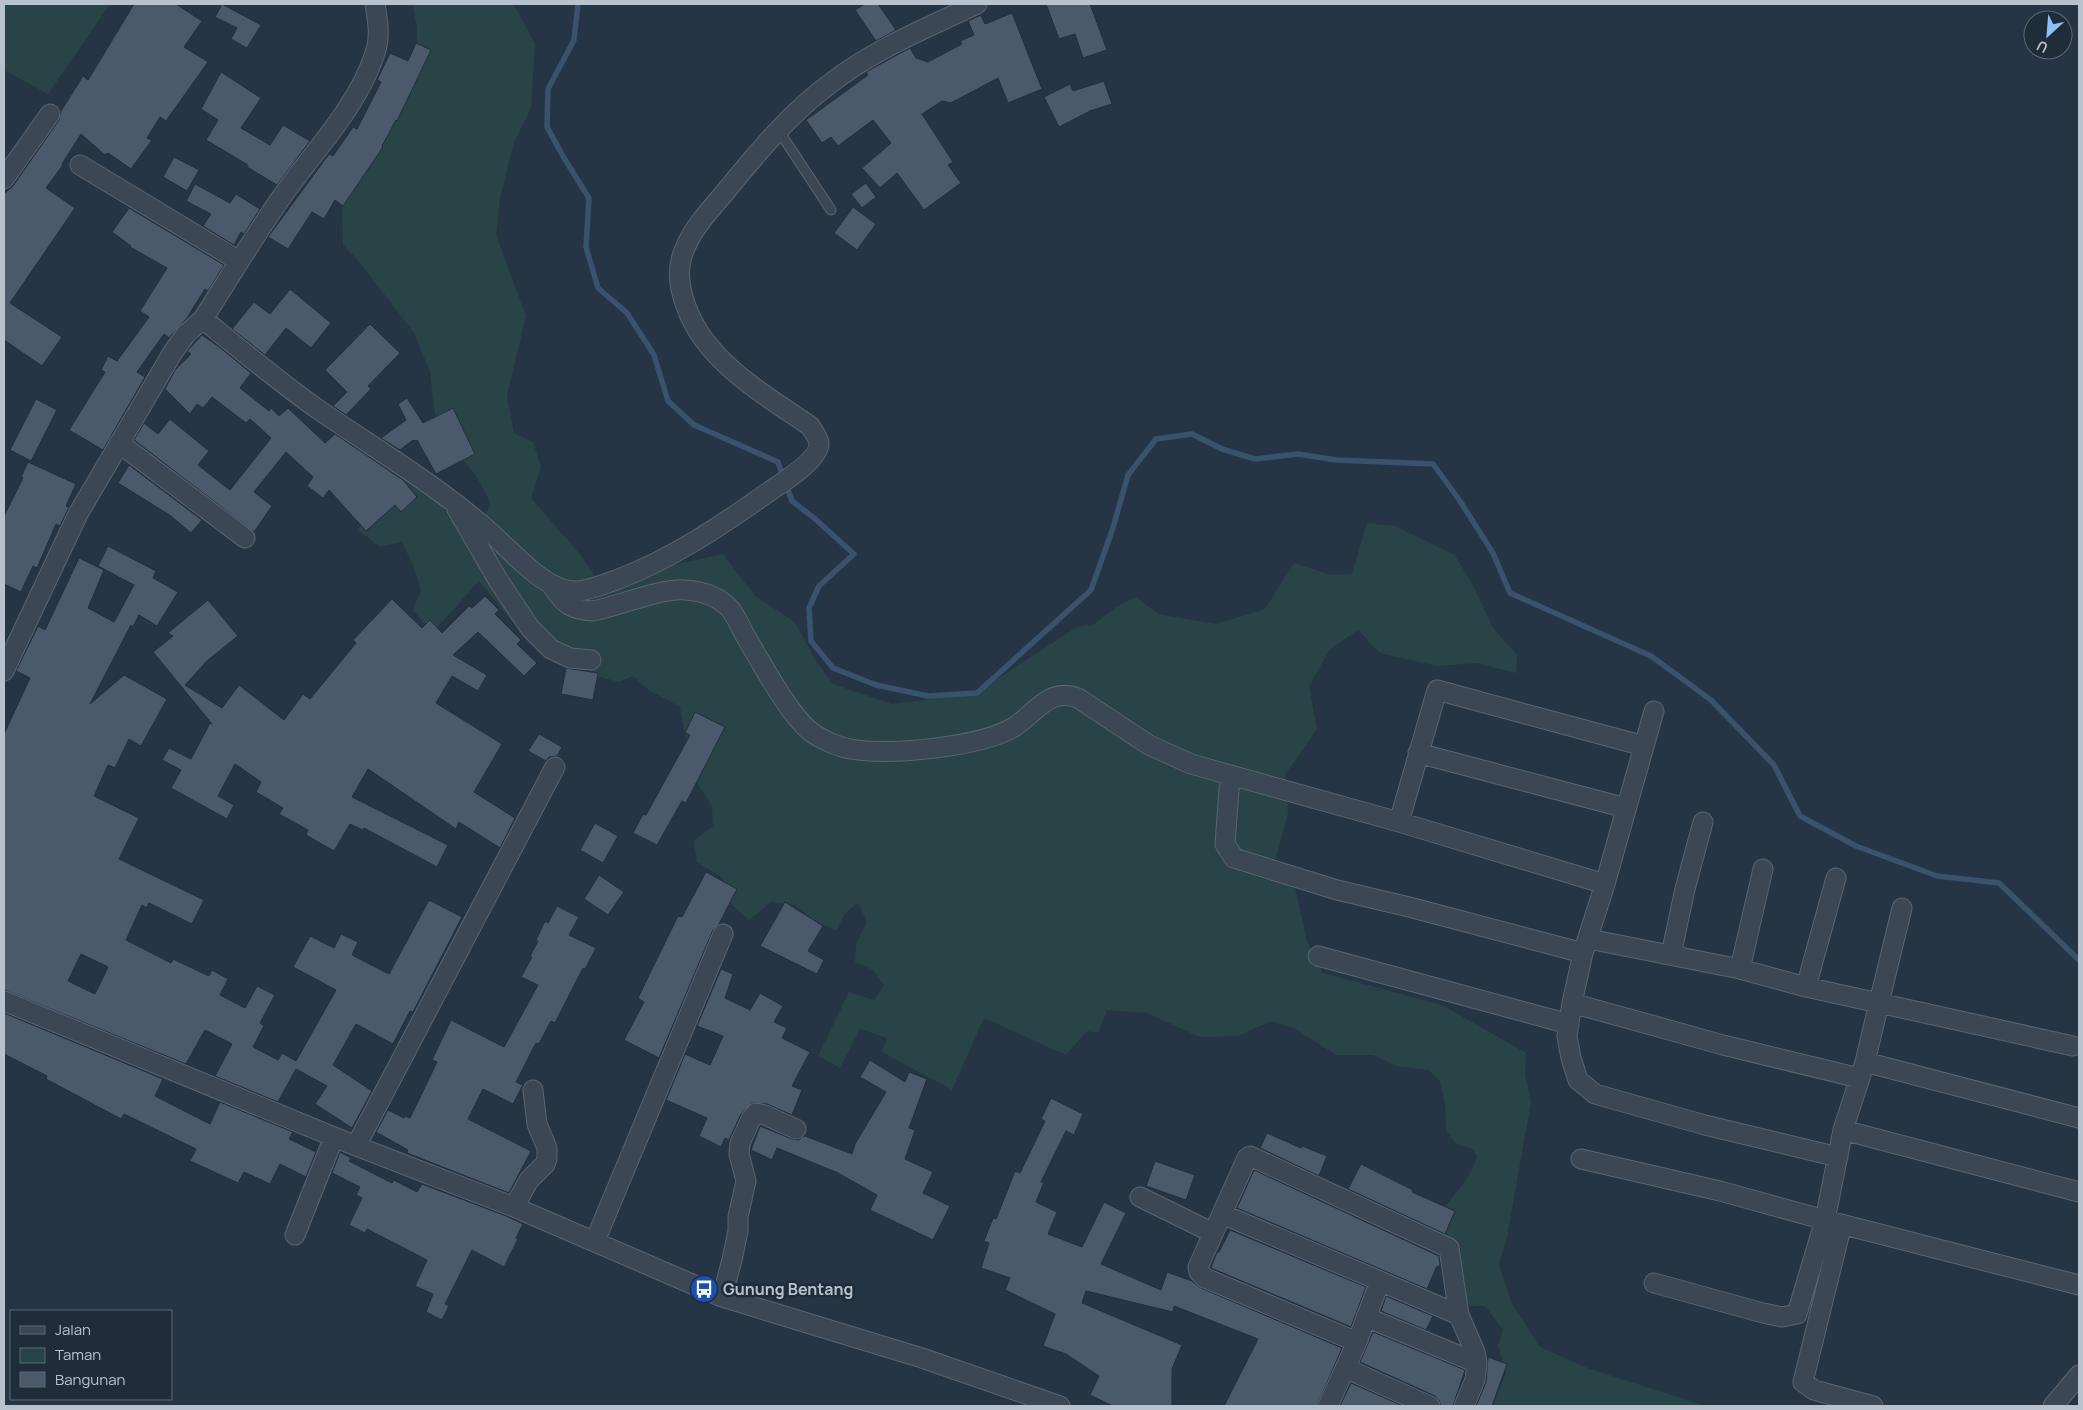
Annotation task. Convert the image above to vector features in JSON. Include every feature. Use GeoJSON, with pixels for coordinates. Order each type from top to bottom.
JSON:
{"type":"FeatureCollection","features":[{"type":"Feature","properties":{"kind":"street"},"geometry":{"type":"LineString","coordinates":[[4,671],[78,514],[173,352],[186,334],[203,319],[284,194],[356,94],[371,65],[378,41],[379,26],[375,4]]}},
{"type":"Feature","properties":{"kind":"street"},"geometry":{"type":"LineString","coordinates":[[552,586],[577,591],[592,588],[633,573],[685,548],[771,491],[815,455],[819,442],[810,426],[727,366],[699,334],[684,299],[679,266],[686,246],[707,213],[779,131],[830,83],[859,63],[886,48],[976,4]]}},
{"type":"Feature","properties":{"kind":"street"},"geometry":{"type":"LineString","coordinates":[[4,179],[50,114]]}},
{"type":"Feature","properties":{"kind":"street"},"geometry":{"type":"LineString","coordinates":[[80,165],[239,261]]}},
{"type":"Feature","properties":{"kind":"street"},"geometry":{"type":"LineString","coordinates":[[203,319],[285,386],[397,461],[454,503],[552,586],[565,603],[593,612],[664,592],[683,589],[708,593],[727,606],[795,714],[810,731],[828,741],[850,749],[878,751],[939,747],[979,741],[1014,726],[1044,703],[1057,696],[1066,694],[1078,698],[1149,745],[1191,764],[1399,822],[1605,884]]}},
{"type":"Feature","properties":{"kind":"street"},"geometry":{"type":"LineString","coordinates":[[119,443],[245,538]]}},
{"type":"Feature","properties":{"kind":"street"},"geometry":{"type":"LineString","coordinates":[[454,503],[498,580],[530,628],[551,649],[570,658],[591,660]]}},
{"type":"Feature","properties":{"kind":"street"},"geometry":{"type":"LineString","coordinates":[[1399,822],[1437,690],[1644,746]]}},
{"type":"Feature","properties":{"kind":"street"},"geometry":{"type":"LineString","coordinates":[[1654,711],[1586,946],[1572,1003],[1567,1036],[1578,1080],[1595,1094],[1705,1125],[1838,1157]]}},
{"type":"Feature","properties":{"kind":"street"},"geometry":{"type":"LineString","coordinates":[[1418,752],[1626,808]]}},
{"type":"Feature","properties":{"kind":"street"},"geometry":{"type":"LineString","coordinates":[[356,1146],[555,767]]}},
{"type":"Feature","properties":{"kind":"street"},"geometry":{"type":"LineString","coordinates":[[1230,775],[1225,844],[1234,858],[1337,890],[1409,907],[1586,946],[1671,955],[1740,969],[1806,987],[2073,1046]]}},
{"type":"Feature","properties":{"kind":"street"},"geometry":{"type":"LineString","coordinates":[[1671,955],[1685,889],[1703,822]]}},
{"type":"Feature","properties":{"kind":"street"},"geometry":{"type":"LineString","coordinates":[[1740,969],[1763,869]]}},
{"type":"Feature","properties":{"kind":"street"},"geometry":{"type":"LineString","coordinates":[[1806,987],[1836,878]]}},
{"type":"Feature","properties":{"kind":"street"},"geometry":{"type":"LineString","coordinates":[[1873,1406],[1814,1390],[1803,1382],[1833,1222],[1838,1157],[1843,1130],[1862,1070],[1902,908]]}},
{"type":"Feature","properties":{"kind":"street"},"geometry":{"type":"LineString","coordinates":[[595,1241],[723,934]]}},
{"type":"Feature","properties":{"kind":"street"},"geometry":{"type":"LineString","coordinates":[[1318,956],[1569,1024]]}},
{"type":"Feature","properties":{"kind":"street"},"geometry":{"type":"LineString","coordinates":[[4,1001],[334,1138],[595,1241],[722,1297],[922,1358],[1060,1406]]}},
{"type":"Feature","properties":{"kind":"street"},"geometry":{"type":"LineString","coordinates":[[1572,1003],[1723,1046],[1862,1070],[2079,1118]]}},
{"type":"Feature","properties":{"kind":"street"},"geometry":{"type":"LineString","coordinates":[[514,1208],[529,1180],[547,1158],[547,1148],[537,1124],[533,1090]]}},
{"type":"Feature","properties":{"kind":"street"},"geometry":{"type":"LineString","coordinates":[[722,1297],[732,1260],[738,1231],[738,1217],[746,1181],[739,1154],[740,1143],[751,1119],[756,1113],[796,1129]]}},
{"type":"Feature","properties":{"kind":"street"},"geometry":{"type":"LineString","coordinates":[[1843,1130],[2079,1192]]}},
{"type":"Feature","properties":{"kind":"street"},"geometry":{"type":"LineString","coordinates":[[295,1235],[334,1138]]}},
{"type":"Feature","properties":{"kind":"street"},"geometry":{"type":"LineString","coordinates":[[1357,1342],[1202,1276],[1198,1267],[1247,1158],[1250,1156],[1447,1246],[1450,1251],[1459,1315],[1476,1352],[1475,1380],[1464,1406]]}},
{"type":"Feature","properties":{"kind":"street"},"geometry":{"type":"LineString","coordinates":[[1581,1159],[1720,1191],[2079,1285]]}},
{"type":"Feature","properties":{"kind":"street"},"geometry":{"type":"LineString","coordinates":[[1140,1197],[1203,1228],[1213,1231]]}},
{"type":"Feature","properties":{"kind":"street"},"geometry":{"type":"LineString","coordinates":[[1222,1214],[1459,1315]]}},
{"type":"Feature","properties":{"kind":"street"},"geometry":{"type":"LineString","coordinates":[[1654,1283],[1763,1313],[1782,1317],[1797,1314],[1833,1222]]}},
{"type":"Feature","properties":{"kind":"street"},"geometry":{"type":"LineString","coordinates":[[1328,1406],[1357,1342],[1380,1281]]}},
{"type":"Feature","properties":{"kind":"street"},"geometry":{"type":"LineString","coordinates":[[1366,1317],[1477,1364]]}},
{"type":"Feature","properties":{"kind":"street"},"geometry":{"type":"LineString","coordinates":[[1345,1368],[1430,1406]]}},
{"type":"Feature","properties":{"kind":"street"},"geometry":{"type":"LineString","coordinates":[[2053,1406],[2079,1376]]}},
{"type":"Feature","properties":{"kind":"lane"},"geometry":{"type":"LineString","coordinates":[[779,131],[831,210]]}},
{"type":"Feature","properties":{"kind":"green space"},"geometry":{"type":"Polygon","coordinates":[[[4,4],[110,4],[48,94],[4,70],[4,4]]]}},
{"type":"Feature","properties":{"kind":"green space"},"geometry":{"type":"Polygon","coordinates":[[[412,4],[514,4],[535,44],[531,108],[514,142],[500,199],[496,235],[526,316],[507,396],[514,433],[533,442],[541,467],[531,498],[578,552],[599,582],[723,554],[755,596],[795,622],[814,658],[833,684],[892,704],[976,693],[1077,627],[1094,624],[1116,607],[1136,597],[1158,614],[1216,624],[1265,609],[1294,563],[1331,575],[1352,574],[1367,523],[1395,526],[1455,555],[1474,587],[1493,628],[1517,655],[1516,673],[1478,663],[1437,666],[1380,653],[1358,630],[1330,649],[1309,686],[1317,729],[1285,775],[1288,813],[1273,868],[1293,879],[1307,942],[1323,973],[1442,1005],[1526,1053],[1525,1075],[1531,1102],[1507,1237],[1499,1265],[1512,1304],[1540,1347],[1590,1369],[1706,1406],[1493,1406],[1506,1373],[1498,1345],[1503,1330],[1485,1306],[1470,1306],[1460,1288],[1462,1267],[1439,1249],[1438,1236],[1438,1225],[1441,1216],[1470,1173],[1477,1157],[1473,1149],[1455,1143],[1446,1130],[1445,1104],[1440,1081],[1429,1070],[1396,1066],[1373,1055],[1336,1055],[1296,1029],[1271,1021],[1238,1036],[1199,1037],[1148,1013],[1107,1010],[1098,1033],[1087,1031],[1066,1055],[984,1018],[952,1090],[882,1052],[887,1038],[860,1029],[840,1068],[818,1056],[849,992],[874,1000],[884,985],[873,970],[855,962],[856,944],[867,922],[858,903],[846,912],[836,930],[814,921],[795,905],[771,902],[749,920],[728,901],[723,878],[697,862],[694,841],[713,826],[712,806],[694,778],[690,747],[684,732],[680,707],[647,689],[633,676],[619,682],[597,676],[570,655],[532,645],[479,581],[432,633],[413,610],[421,590],[415,570],[402,542],[380,547],[358,530],[407,459],[483,517],[491,504],[475,474],[441,435],[434,410],[430,372],[414,333],[357,259],[343,245],[342,204],[417,73],[417,26],[412,4]]]}},
{"type":"Feature","properties":{"kind":"building"},"geometry":{"type":"Polygon","coordinates":[[[134,4],[176,4],[202,21],[184,47],[208,62],[166,121],[160,117],[147,138],[152,140],[131,169],[108,153],[105,155],[81,134],[63,165],[46,188],[75,208],[10,303],[62,337],[42,366],[4,340],[4,194],[13,186],[59,120],[61,111],[83,76],[88,80],[134,4]]]}},
{"type":"Feature","properties":{"kind":"building"},"geometry":{"type":"Polygon","coordinates":[[[222,4],[261,25],[247,48],[231,39],[237,28],[215,17],[222,4]]]}},
{"type":"Feature","properties":{"kind":"building"},"geometry":{"type":"Polygon","coordinates":[[[865,4],[878,4],[896,30],[876,41],[855,10],[865,4]]]}},
{"type":"Feature","properties":{"kind":"building"},"geometry":{"type":"Polygon","coordinates":[[[1046,4],[1090,4],[1107,50],[1083,58],[1075,34],[1059,39],[1046,4]]]}},
{"type":"Feature","properties":{"kind":"building"},"geometry":{"type":"Polygon","coordinates":[[[1012,13],[1042,89],[1008,103],[998,78],[951,103],[942,101],[922,114],[953,162],[948,165],[961,183],[924,210],[897,173],[880,188],[862,168],[891,143],[873,120],[838,146],[831,137],[822,143],[806,120],[868,75],[866,72],[906,50],[910,48],[916,58],[928,62],[962,44],[960,41],[974,35],[968,21],[981,15],[985,24],[1012,13]]]}},
{"type":"Feature","properties":{"kind":"building"},"geometry":{"type":"Polygon","coordinates":[[[416,43],[431,50],[383,147],[343,206],[335,200],[324,219],[312,212],[288,249],[268,237],[329,154],[333,156],[353,127],[357,129],[381,82],[377,80],[390,53],[408,61],[416,43]]]}},
{"type":"Feature","properties":{"kind":"building"},"geometry":{"type":"Polygon","coordinates":[[[221,72],[261,98],[241,128],[270,145],[283,125],[310,141],[277,185],[206,140],[218,120],[201,109],[221,72]]]}},
{"type":"Feature","properties":{"kind":"building"},"geometry":{"type":"Polygon","coordinates":[[[1104,81],[1112,104],[1090,111],[1059,127],[1044,97],[1070,84],[1073,91],[1104,81]]]}},
{"type":"Feature","properties":{"kind":"building"},"geometry":{"type":"Polygon","coordinates":[[[174,157],[199,170],[187,191],[163,177],[174,157]]]}},
{"type":"Feature","properties":{"kind":"building"},"geometry":{"type":"Polygon","coordinates":[[[866,183],[876,197],[862,208],[851,194],[866,183]]]}},
{"type":"Feature","properties":{"kind":"building"},"geometry":{"type":"Polygon","coordinates":[[[195,184],[230,203],[236,194],[260,209],[244,234],[241,232],[234,245],[203,226],[211,214],[186,201],[195,184]]]}},
{"type":"Feature","properties":{"kind":"building"},"geometry":{"type":"Polygon","coordinates":[[[853,207],[876,224],[857,250],[834,233],[853,207]]]}},
{"type":"Feature","properties":{"kind":"building"},"geometry":{"type":"Polygon","coordinates":[[[129,208],[224,265],[208,291],[205,289],[187,318],[169,338],[164,334],[137,372],[145,377],[103,450],[69,430],[105,372],[101,370],[108,356],[117,361],[149,317],[140,311],[167,268],[130,247],[112,232],[129,208]]]}},
{"type":"Feature","properties":{"kind":"building"},"geometry":{"type":"Polygon","coordinates":[[[290,289],[331,323],[311,348],[286,328],[265,355],[232,329],[254,302],[270,314],[290,289]]]}},
{"type":"Feature","properties":{"kind":"building"},"geometry":{"type":"Polygon","coordinates":[[[370,324],[400,353],[368,386],[371,389],[346,415],[333,406],[347,392],[325,370],[370,324]]]}},
{"type":"Feature","properties":{"kind":"building"},"geometry":{"type":"Polygon","coordinates":[[[202,335],[251,373],[240,388],[269,411],[271,408],[279,416],[288,408],[325,443],[335,434],[403,480],[417,497],[401,512],[395,505],[366,531],[329,490],[323,498],[307,486],[313,477],[286,452],[254,492],[272,506],[254,532],[134,440],[144,423],[158,434],[170,419],[209,451],[198,465],[230,490],[271,438],[250,419],[246,423],[212,397],[203,408],[197,404],[190,414],[165,389],[175,370],[191,354],[187,351],[202,335]]]}},
{"type":"Feature","properties":{"kind":"building"},"geometry":{"type":"Polygon","coordinates":[[[407,398],[423,423],[453,408],[475,454],[436,474],[417,440],[413,440],[400,450],[381,438],[406,420],[398,404],[407,398]]]}},
{"type":"Feature","properties":{"kind":"building"},"geometry":{"type":"Polygon","coordinates":[[[36,399],[57,410],[31,461],[10,450],[36,399]]]}},
{"type":"Feature","properties":{"kind":"building"},"geometry":{"type":"Polygon","coordinates":[[[28,462],[76,484],[66,506],[69,507],[60,526],[56,524],[37,568],[33,566],[21,592],[4,584],[4,516],[23,478],[21,477],[28,462]]]}},
{"type":"Feature","properties":{"kind":"building"},"geometry":{"type":"Polygon","coordinates":[[[129,465],[202,520],[191,533],[171,516],[118,483],[129,465]]]}},
{"type":"Feature","properties":{"kind":"building"},"geometry":{"type":"Polygon","coordinates":[[[108,546],[156,571],[153,578],[178,592],[157,626],[139,615],[133,627],[131,625],[90,704],[124,675],[167,699],[141,746],[129,739],[115,768],[108,765],[94,796],[139,818],[119,859],[204,900],[192,924],[149,903],[147,908],[142,905],[126,940],[171,963],[173,959],[209,976],[212,970],[228,979],[220,995],[245,1008],[257,986],[275,995],[260,1023],[264,1026],[253,1047],[278,1060],[282,1053],[296,1061],[336,990],[293,967],[310,936],[334,948],[341,934],[358,942],[352,955],[389,974],[429,900],[462,917],[413,1012],[410,1011],[393,1044],[356,1024],[333,1065],[372,1091],[352,1128],[315,1104],[327,1086],[296,1069],[278,1102],[215,1076],[232,1044],[205,1030],[186,1064],[4,990],[4,734],[30,678],[16,671],[38,626],[45,630],[79,558],[104,570],[88,608],[114,622],[134,585],[98,566],[108,546]],[[81,954],[68,981],[95,994],[108,967],[81,954]]]}},
{"type":"Feature","properties":{"kind":"building"},"geometry":{"type":"Polygon","coordinates":[[[485,596],[499,610],[495,614],[521,640],[517,644],[537,663],[524,676],[478,632],[453,655],[487,675],[478,691],[452,676],[436,703],[502,744],[474,792],[515,818],[500,848],[459,822],[456,829],[368,769],[352,797],[448,845],[437,867],[364,828],[363,830],[350,824],[334,851],[306,835],[308,830],[279,814],[283,808],[256,792],[261,782],[235,764],[218,796],[234,805],[227,819],[171,788],[181,770],[162,760],[169,748],[191,759],[210,723],[212,724],[153,652],[173,636],[168,633],[208,600],[238,636],[208,660],[185,685],[222,708],[239,685],[284,720],[303,694],[310,699],[356,643],[353,640],[392,599],[422,628],[430,620],[442,633],[469,606],[472,608],[485,596]]]}},
{"type":"Feature","properties":{"kind":"building"},"geometry":{"type":"Polygon","coordinates":[[[566,668],[598,673],[593,700],[561,694],[566,668]]]}},
{"type":"Feature","properties":{"kind":"building"},"geometry":{"type":"Polygon","coordinates":[[[695,712],[725,727],[686,803],[682,801],[657,845],[633,833],[643,814],[646,815],[690,735],[685,733],[695,712]]]}},
{"type":"Feature","properties":{"kind":"building"},"geometry":{"type":"Polygon","coordinates":[[[539,734],[562,747],[557,756],[549,757],[546,761],[528,751],[539,734]]]}},
{"type":"Feature","properties":{"kind":"building"},"geometry":{"type":"Polygon","coordinates":[[[595,823],[618,836],[603,863],[580,850],[595,823]]]}},
{"type":"Feature","properties":{"kind":"building"},"geometry":{"type":"Polygon","coordinates":[[[706,872],[737,889],[719,924],[713,930],[659,1058],[624,1040],[644,1002],[638,998],[650,973],[678,916],[682,917],[706,872]]]}},
{"type":"Feature","properties":{"kind":"building"},"geometry":{"type":"Polygon","coordinates":[[[599,875],[624,892],[608,915],[584,899],[599,875]]]}},
{"type":"Feature","properties":{"kind":"building"},"geometry":{"type":"Polygon","coordinates":[[[785,902],[823,926],[808,951],[824,960],[817,974],[760,946],[785,902]]]}},
{"type":"Feature","properties":{"kind":"building"},"geometry":{"type":"Polygon","coordinates":[[[557,906],[579,917],[569,935],[596,948],[585,969],[583,968],[555,1023],[551,1021],[539,1044],[536,1043],[516,1082],[523,1085],[513,1104],[483,1089],[468,1119],[531,1151],[509,1193],[407,1153],[408,1150],[376,1132],[388,1110],[404,1118],[405,1116],[410,1118],[437,1062],[432,1060],[451,1020],[504,1047],[538,985],[521,977],[532,957],[530,956],[545,921],[548,923],[557,906]]]}},
{"type":"Feature","properties":{"kind":"building"},"geometry":{"type":"Polygon","coordinates":[[[721,969],[733,974],[725,998],[750,1010],[760,993],[783,1006],[774,1022],[787,1028],[782,1038],[810,1052],[792,1086],[802,1090],[792,1115],[767,1104],[752,1103],[741,1114],[729,1140],[725,1138],[721,1147],[699,1136],[707,1118],[666,1100],[685,1054],[710,1065],[723,1036],[697,1026],[721,969]]]}},
{"type":"Feature","properties":{"kind":"building"},"geometry":{"type":"Polygon","coordinates":[[[4,1013],[163,1079],[155,1096],[210,1124],[220,1102],[293,1132],[289,1139],[316,1152],[306,1177],[280,1164],[270,1184],[244,1172],[238,1183],[190,1161],[196,1149],[124,1114],[121,1119],[46,1079],[47,1076],[4,1054],[4,1013]]]}},
{"type":"Feature","properties":{"kind":"building"},"geometry":{"type":"Polygon","coordinates":[[[870,1060],[905,1082],[909,1072],[927,1079],[909,1128],[915,1130],[905,1159],[933,1172],[923,1193],[950,1206],[933,1240],[870,1210],[877,1195],[838,1173],[777,1148],[772,1160],[751,1150],[760,1126],[792,1139],[798,1140],[805,1136],[852,1154],[855,1144],[886,1092],[860,1077],[870,1060]]]}},
{"type":"Feature","properties":{"kind":"building"},"geometry":{"type":"Polygon","coordinates":[[[1051,1098],[1083,1114],[1074,1135],[1066,1131],[1041,1182],[1044,1182],[1036,1202],[1057,1212],[1048,1234],[1082,1247],[1104,1202],[1126,1213],[1101,1264],[1161,1290],[1167,1272],[1192,1281],[1201,1288],[1342,1348],[1317,1406],[1224,1406],[1258,1339],[1174,1306],[1173,1312],[1086,1291],[1082,1303],[1182,1345],[1172,1369],[1172,1406],[1113,1406],[1090,1395],[1099,1376],[1066,1354],[1043,1346],[1055,1314],[1005,1290],[1010,1278],[981,1268],[989,1243],[984,1241],[993,1218],[996,1219],[1015,1171],[1020,1173],[1045,1121],[1041,1119],[1051,1098]]]}},
{"type":"Feature","properties":{"kind":"building"},"geometry":{"type":"Polygon","coordinates":[[[1267,1133],[1301,1148],[1302,1146],[1327,1156],[1319,1176],[1260,1148],[1267,1133]]]}},
{"type":"Feature","properties":{"kind":"building"},"geometry":{"type":"Polygon","coordinates":[[[340,1152],[351,1158],[349,1161],[392,1183],[394,1180],[417,1192],[422,1184],[523,1224],[504,1267],[472,1250],[445,1304],[449,1306],[442,1320],[426,1312],[433,1294],[415,1286],[427,1260],[367,1229],[365,1233],[349,1225],[362,1198],[356,1195],[360,1187],[332,1173],[340,1152]]]}},
{"type":"Feature","properties":{"kind":"building"},"geometry":{"type":"Polygon","coordinates":[[[1155,1161],[1195,1175],[1186,1200],[1146,1186],[1155,1161]]]}},
{"type":"Feature","properties":{"kind":"building"},"geometry":{"type":"Polygon","coordinates":[[[1361,1164],[1413,1190],[1412,1192],[1455,1211],[1445,1234],[1348,1189],[1361,1164]]]}},
{"type":"Feature","properties":{"kind":"building"},"geometry":{"type":"Polygon","coordinates":[[[1254,1170],[1439,1256],[1440,1265],[1439,1267],[1437,1266],[1427,1289],[1237,1208],[1254,1170]]]}},
{"type":"Feature","properties":{"kind":"building"},"geometry":{"type":"Polygon","coordinates":[[[1230,1230],[1366,1287],[1351,1327],[1211,1268],[1217,1252],[1219,1252],[1230,1230]]]}},
{"type":"Feature","properties":{"kind":"building"},"geometry":{"type":"Polygon","coordinates":[[[1386,1296],[1433,1316],[1426,1330],[1381,1311],[1386,1296]]]}},
{"type":"Feature","properties":{"kind":"building"},"geometry":{"type":"Polygon","coordinates":[[[1373,1332],[1465,1370],[1453,1406],[1441,1406],[1435,1396],[1360,1362],[1373,1332]]]}},
{"type":"Feature","properties":{"kind":"building"},"geometry":{"type":"Polygon","coordinates":[[[1488,1357],[1507,1364],[1492,1406],[1476,1406],[1486,1382],[1488,1357]]]}},
{"type":"Feature","properties":{"kind":"building"},"geometry":{"type":"Polygon","coordinates":[[[1351,1383],[1403,1406],[1340,1406],[1351,1383]]]}},
{"type":"Feature","properties":{"kind":"waterway"},"geometry":{"type":"LineString","coordinates":[[578,4],[574,40],[548,89],[547,127],[589,198],[586,247],[598,288],[627,313],[654,355],[668,401],[694,425],[778,462],[792,501],[854,554],[819,586],[809,608],[811,641],[833,668],[876,685],[928,696],[977,693],[1091,590],[1113,528],[1128,475],[1156,439],[1192,434],[1222,449],[1255,459],[1298,454],[1336,460],[1433,464],[1460,501],[1493,553],[1510,593],[1651,656],[1711,700],[1774,765],[1800,816],[1856,846],[1937,876],[1999,883],[2079,960]]}},
{"type":"Feature","properties":{"kind":"place","name":"Gunung Bentang"},"geometry":{"type":"Point","coordinates":[704,1289]}}]}
